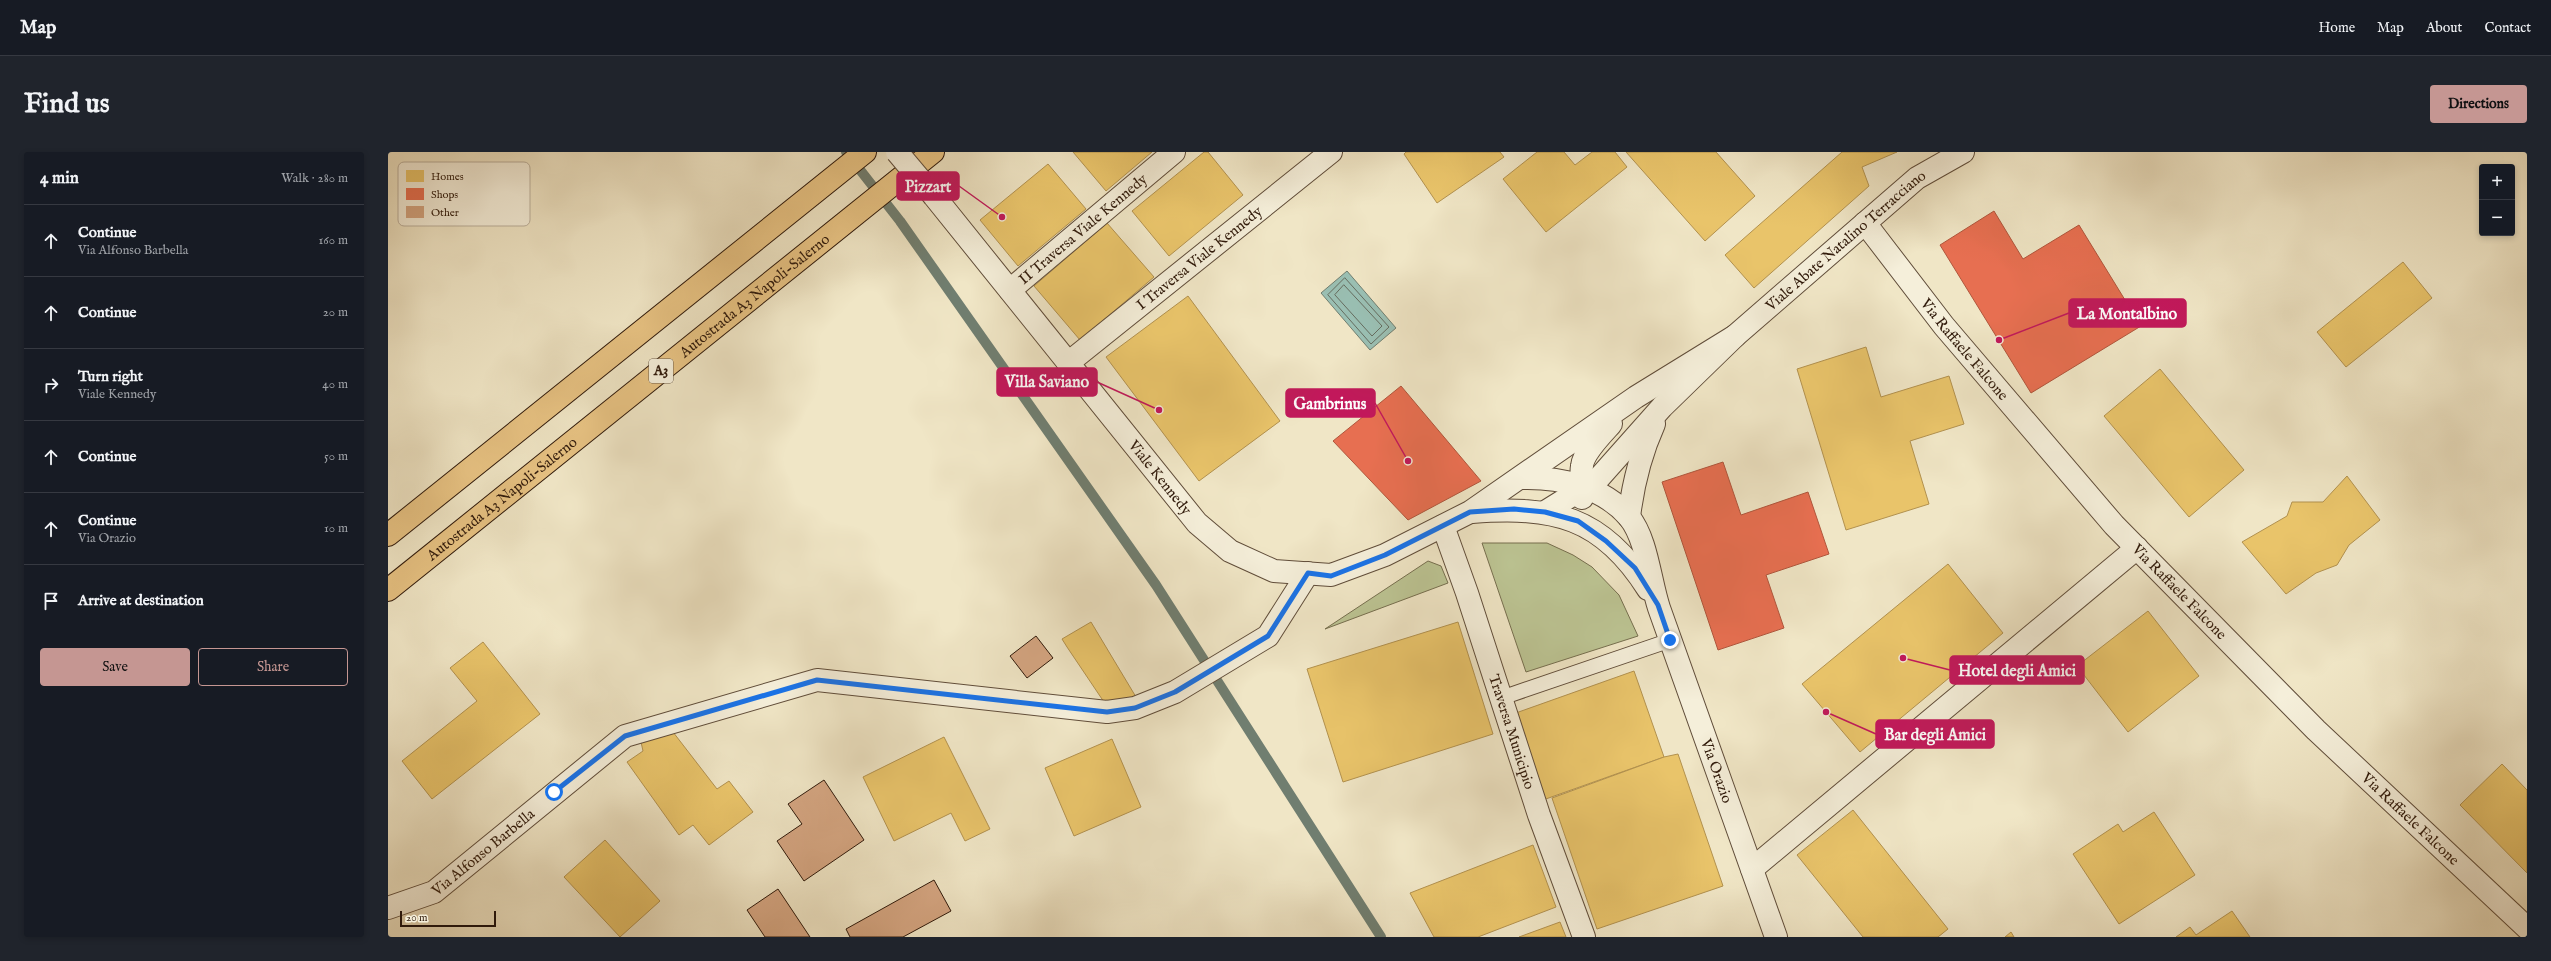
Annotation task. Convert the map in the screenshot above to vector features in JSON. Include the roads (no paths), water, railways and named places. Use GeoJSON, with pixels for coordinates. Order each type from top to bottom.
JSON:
{"type":"FeatureCollection","features":[{"type":"Feature","properties":{"kind":"highway"},"geometry":{"type":"LineString","coordinates":[[388,534],[865,152]]}},
{"type":"Feature","properties":{"kind":"highway","name":"Autostrada A3 Napoli-Salerno"},"geometry":{"type":"LineString","coordinates":[[388,590],[933,152]]}},
{"type":"Feature","properties":{"kind":"street","name":"Viale Kennedy"},"geometry":{"type":"LineString","coordinates":[[897,152],[1197,523],[1230,551],[1274,571],[1331,576],[1385,555],[1470,512],[1522,478],[1636,397]]}},
{"type":"Feature","properties":{"kind":"street","name":"II Traversa Viale Kennedy"},"geometry":{"type":"LineString","coordinates":[[1010,290],[1174,152]]}},
{"type":"Feature","properties":{"kind":"street","name":"I Traversa Viale Kennedy"},"geometry":{"type":"LineString","coordinates":[[1068,363],[1331,152]]}},
{"type":"Feature","properties":{"kind":"street","name":"Viale Abate Natalino Terracciano"},"geometry":{"type":"LineString","coordinates":[[1735,336],[1918,178],[1963,152]]}},
{"type":"Feature","properties":{"kind":"street","name":"Via Raffaele Falcone"},"geometry":{"type":"LineString","coordinates":[[1865,223],[1944,326],[2114,525],[2316,730],[2527,928]]}},
{"type":"Feature","properties":{"kind":"street"},"geometry":{"type":"LineString","coordinates":[[1578,521],[1584,488],[1582,465],[1595,441],[1636,397],[1735,336]]}},
{"type":"Feature","properties":{"kind":"street"},"geometry":{"type":"LineString","coordinates":[[1545,512],[1598,479],[1662,407],[1735,336]]}},
{"type":"Feature","properties":{"kind":"street"},"geometry":{"type":"LineString","coordinates":[[1629,517],[1633,481],[1644,445],[1662,407]]}},
{"type":"Feature","properties":{"kind":"street"},"geometry":{"type":"LineString","coordinates":[[1522,478],[1574,482],[1584,488],[1603,495],[1629,517],[1641,542],[1658,605]]}},
{"type":"Feature","properties":{"kind":"street"},"geometry":{"type":"LineString","coordinates":[[1470,512],[1514,509],[1545,512],[1578,521],[1606,541],[1635,568],[1658,605]]}},
{"type":"Feature","properties":{"kind":"street","name":"Traversa Municipio"},"geometry":{"type":"LineString","coordinates":[[1443,526],[1539,815],[1584,937]]}},
{"type":"Feature","properties":{"kind":"street"},"geometry":{"type":"LineString","coordinates":[[1752,869],[2137,548]]}},
{"type":"Feature","properties":{"kind":"street","name":"Via Alfonso Barbella"},"geometry":{"type":"LineString","coordinates":[[388,908],[434,892],[625,736],[817,680],[1107,712],[1135,708],[1175,692],[1260,640],[1308,573]]}},
{"type":"Feature","properties":{"kind":"street","name":"Via Orazio"},"geometry":{"type":"LineString","coordinates":[[1658,605],[1776,937]]}},
{"type":"Feature","properties":{"kind":"lane"},"geometry":{"type":"LineString","coordinates":[[1501,698],[1670,640]]}},
{"type":"Feature","properties":{"kind":"water"},"geometry":{"type":"Polygon","coordinates":[[[1347,271],[1396,328],[1370,350],[1321,293],[1347,271]]]}},
{"type":"Feature","properties":{"kind":"waterway"},"geometry":{"type":"LineString","coordinates":[[846,152],[900,221],[1156,585],[1381,937]]}},
{"type":"Feature","properties":{"kind":"place","name":"Pizzart"},"geometry":{"type":"Point","coordinates":[1002,217]}},
{"type":"Feature","properties":{"kind":"place","name":"La Montalbino"},"geometry":{"type":"Point","coordinates":[1999,340]}},
{"type":"Feature","properties":{"kind":"place","name":"Villa Saviano"},"geometry":{"type":"Point","coordinates":[1159,410]}},
{"type":"Feature","properties":{"kind":"place","name":"Gambrinus"},"geometry":{"type":"Point","coordinates":[1408,461]}},
{"type":"Feature","properties":{"kind":"place","name":"Hotel degli Amici"},"geometry":{"type":"Point","coordinates":[1903,658]}},
{"type":"Feature","properties":{"kind":"place","name":"Bar degli Amici"},"geometry":{"type":"Point","coordinates":[1826,712]}}]}
